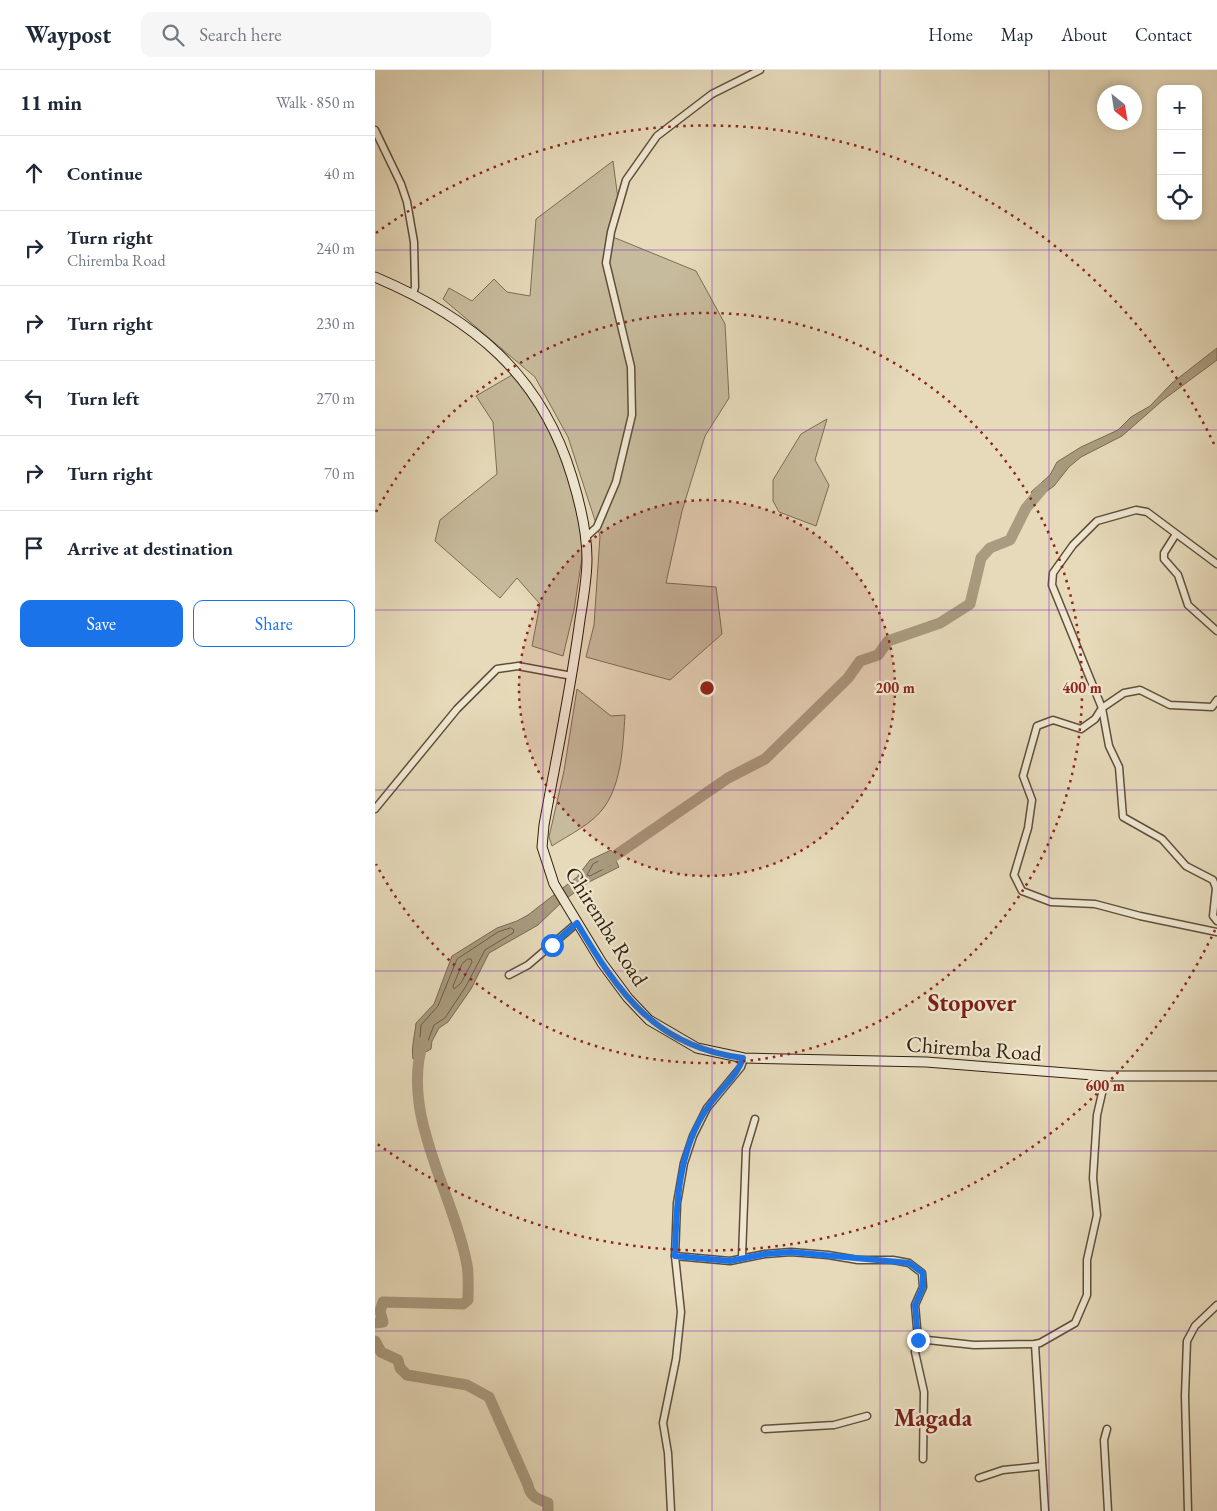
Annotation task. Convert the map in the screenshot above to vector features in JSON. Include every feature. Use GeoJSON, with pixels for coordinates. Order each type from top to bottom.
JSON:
{"type":"FeatureCollection","features":[{"type":"Feature","properties":{"kind":"main road","name":"Chiremba Road"},"geometry":{"type":"LineString","coordinates":[[375,277],[413,294],[462,325],[501,355],[529,387],[555,431],[567,459],[576,488],[586,537],[586,584],[543,839],[546,864],[577,923],[616,983],[649,1020],[697,1048],[743,1058],[927,1062],[1106,1076],[1217,1076]]}},
{"type":"Feature","properties":{"kind":"street"},"geometry":{"type":"LineString","coordinates":[[586,537],[597,526],[616,482],[632,415],[631,367],[606,263],[611,232],[626,180],[657,136],[712,94],[760,70]]}},
{"type":"Feature","properties":{"kind":"street"},"geometry":{"type":"LineString","coordinates":[[375,130],[401,184],[411,221],[415,273],[413,294]]}},
{"type":"Feature","properties":{"kind":"street"},"geometry":{"type":"LineString","coordinates":[[1217,564],[1147,512],[1136,510],[1097,521],[1073,545],[1053,573],[1052,585],[1102,708],[1109,746],[1119,768],[1123,817],[1162,838],[1186,866],[1213,880],[1216,888],[1213,916],[1217,921]]}},
{"type":"Feature","properties":{"kind":"street"},"geometry":{"type":"LineString","coordinates":[[1176,534],[1164,553],[1164,559],[1179,575],[1188,605],[1217,631]]}},
{"type":"Feature","properties":{"kind":"street"},"geometry":{"type":"LineString","coordinates":[[375,809],[457,709],[497,669],[518,666],[572,676]]}},
{"type":"Feature","properties":{"kind":"street"},"geometry":{"type":"LineString","coordinates":[[1217,700],[1212,707],[1171,705],[1140,690],[1124,693],[1102,708],[1095,719],[1081,729],[1053,720],[1037,726],[1023,776],[1032,800],[1028,828],[1014,875],[1021,891],[1051,902],[1095,904],[1140,916],[1217,932]]}},
{"type":"Feature","properties":{"kind":"street"},"geometry":{"type":"LineString","coordinates":[[509,975],[528,965],[577,923]]}},
{"type":"Feature","properties":{"kind":"street"},"geometry":{"type":"LineString","coordinates":[[671,1511],[668,1453],[663,1423],[675,1359],[681,1312],[675,1256],[677,1202],[693,1136],[707,1108],[741,1067],[743,1058]]}},
{"type":"Feature","properties":{"kind":"street"},"geometry":{"type":"LineString","coordinates":[[918,1340],[974,1345],[1035,1344],[1075,1323],[1087,1295],[1087,1260],[1097,1215],[1093,1178],[1097,1115],[1106,1076]]}},
{"type":"Feature","properties":{"kind":"street"},"geometry":{"type":"LineString","coordinates":[[742,1258],[746,1149],[755,1119]]}},
{"type":"Feature","properties":{"kind":"street"},"geometry":{"type":"LineString","coordinates":[[675,1256],[730,1261],[791,1252],[909,1263],[923,1273],[923,1287],[915,1305],[918,1340],[915,1352],[924,1392],[923,1459]]}},
{"type":"Feature","properties":{"kind":"street"},"geometry":{"type":"LineString","coordinates":[[1188,1511],[1185,1396],[1187,1341],[1195,1326],[1217,1305]]}},
{"type":"Feature","properties":{"kind":"street"},"geometry":{"type":"LineString","coordinates":[[1035,1344],[1045,1511]]}},
{"type":"Feature","properties":{"kind":"street"},"geometry":{"type":"LineString","coordinates":[[765,1429],[834,1425],[867,1416]]}},
{"type":"Feature","properties":{"kind":"street"},"geometry":{"type":"LineString","coordinates":[[1107,1429],[1104,1440],[1108,1511]]}},
{"type":"Feature","properties":{"kind":"street"},"geometry":{"type":"LineString","coordinates":[[979,1478],[1003,1470],[1042,1466]]}},
{"type":"Feature","properties":{"kind":"shaded area"},"geometry":{"type":"Polygon","coordinates":[[[613,161],[618,199],[608,235],[696,271],[725,324],[729,398],[705,436],[682,511],[666,583],[716,587],[722,634],[670,680],[586,657],[594,625],[600,536],[568,437],[535,377],[443,299],[449,288],[472,301],[494,279],[507,292],[530,296],[536,219],[613,161]]]}},
{"type":"Feature","properties":{"kind":"shaded area"},"geometry":{"type":"Polygon","coordinates":[[[512,375],[529,389],[559,446],[576,501],[583,551],[574,610],[563,656],[532,646],[540,604],[517,578],[500,598],[435,541],[440,520],[497,474],[493,422],[476,396],[512,375]]]}},
{"type":"Feature","properties":{"kind":"shaded area"},"geometry":{"type":"Polygon","coordinates":[[[827,419],[815,460],[829,485],[816,526],[779,512],[773,501],[773,480],[801,434],[827,419]]]}},
{"type":"Feature","properties":{"kind":"shaded area"},"geometry":{"type":"Polygon","coordinates":[[[577,689],[611,716],[625,715],[621,762],[611,796],[605,806],[588,823],[552,846],[549,837],[564,771],[577,689]]]}},
{"type":"Feature","properties":{"kind":"water"},"geometry":{"type":"Polygon","coordinates":[[[1217,348],[1217,360],[1163,400],[1122,436],[1081,457],[1069,467],[1054,486],[1036,499],[1031,492],[1050,475],[1057,462],[1081,447],[1118,430],[1131,417],[1150,406],[1172,383],[1217,348]]]}},
{"type":"Feature","properties":{"kind":"water"},"geometry":{"type":"Polygon","coordinates":[[[611,850],[619,867],[589,882],[563,901],[538,925],[489,953],[471,989],[448,1022],[439,1028],[432,1041],[431,1049],[413,1059],[416,1023],[434,1004],[452,956],[497,928],[528,915],[577,877],[590,860],[611,850]]]}},
{"type":"Feature","properties":{"kind":"waterway"},"geometry":{"type":"LineString","coordinates":[[603,864],[728,778],[765,759],[848,678],[860,661],[878,655],[888,641],[940,623],[970,604],[981,558],[990,548],[1010,540],[1026,508],[1043,488]]}},
{"type":"Feature","properties":{"kind":"waterway"},"geometry":{"type":"LineString","coordinates":[[375,1323],[383,1322],[380,1311],[383,1302],[463,1304],[468,1300],[468,1269],[451,1210],[431,1154],[418,1098],[418,1070],[423,1042]]}},
{"type":"Feature","properties":{"kind":"waterway"},"geometry":{"type":"LineString","coordinates":[[375,1341],[381,1352],[398,1360],[400,1368],[407,1375],[467,1385],[489,1397],[530,1492],[548,1503],[548,1511]]}},
{"type":"Feature","properties":{"kind":"district","name":"Stopover"},"geometry":{"type":"Point","coordinates":[972,1003]}},
{"type":"Feature","properties":{"kind":"district","name":"Magada"},"geometry":{"type":"Point","coordinates":[933,1418]}},
{"type":"Feature","properties":{"kind":"route"},"geometry":{"type":"LineString","coordinates":[[552,945],[577,923],[616,983],[649,1020],[697,1048],[726,1056],[743,1058],[741,1067],[707,1108],[693,1136],[677,1202],[675,1256],[730,1261],[765,1254],[791,1252],[858,1260],[893,1260],[909,1263],[923,1273],[923,1287],[915,1305],[918,1340]]}}]}
